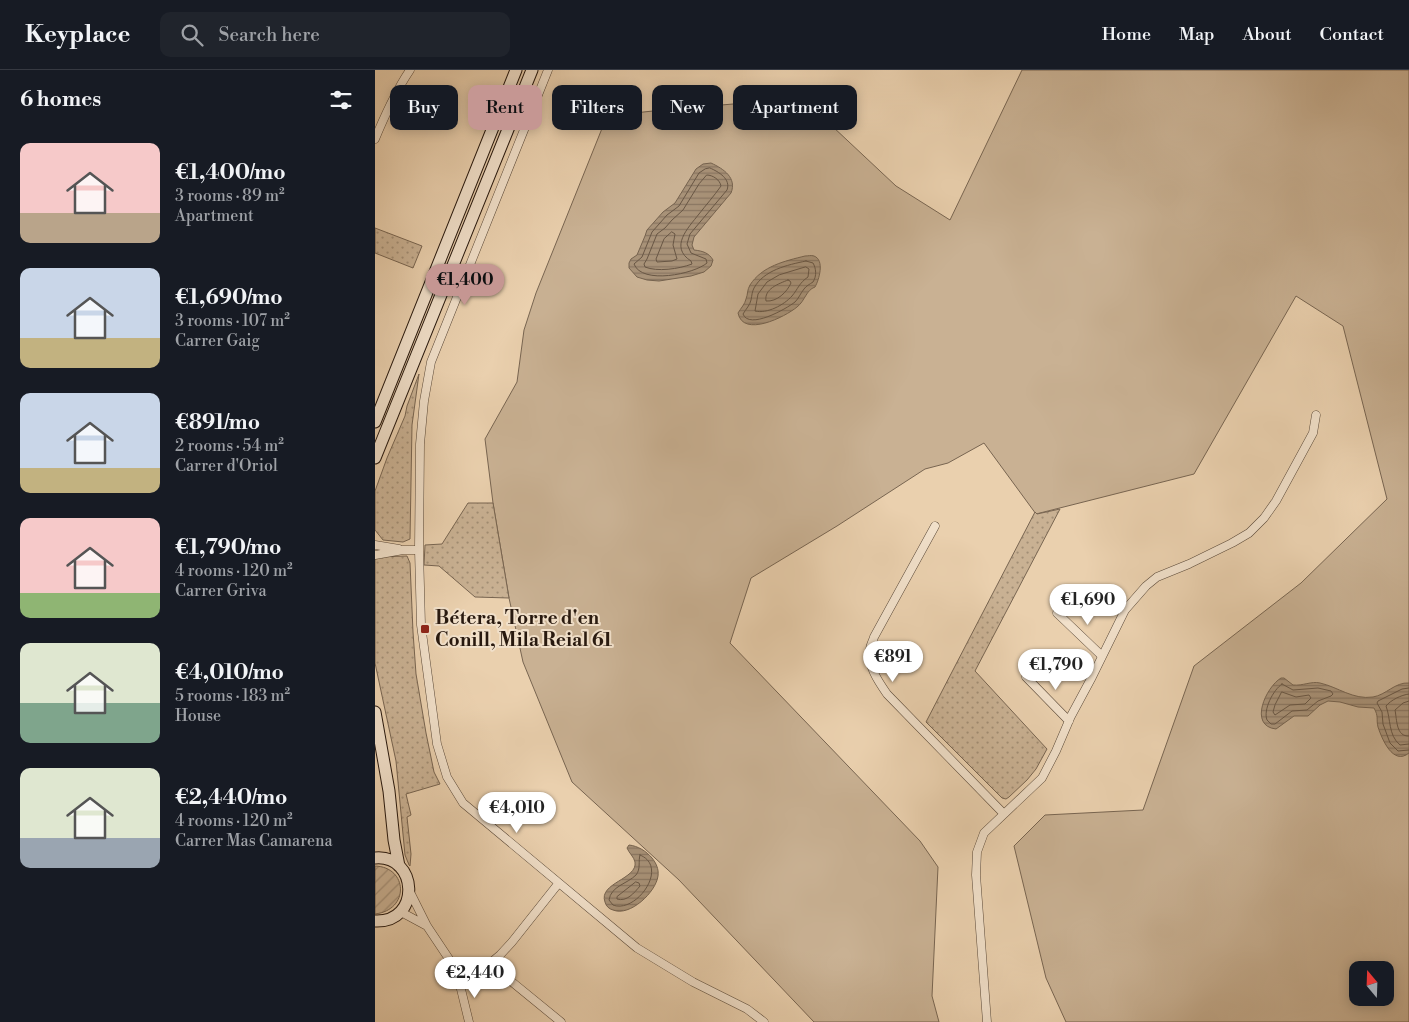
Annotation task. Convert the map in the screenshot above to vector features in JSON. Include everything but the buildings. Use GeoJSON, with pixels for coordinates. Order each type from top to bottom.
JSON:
{"type":"FeatureCollection","features":[{"type":"Feature","properties":{"kind":"main road"},"geometry":{"type":"LineString","coordinates":[[375,422],[516,70]]}},
{"type":"Feature","properties":{"kind":"main road"},"geometry":{"type":"LineString","coordinates":[[375,458],[531,70]]}},
{"type":"Feature","properties":{"kind":"main road"},"geometry":{"type":"LineString","coordinates":[[375,712],[389,791],[394,840],[399,866]]}},
{"type":"Feature","properties":{"kind":"main road"},"geometry":{"type":"LineString","coordinates":[[375,858],[389,860],[399,866],[406,875],[410,892],[407,903],[401,912],[388,920],[375,921]]}},
{"type":"Feature","properties":{"kind":"street"},"geometry":{"type":"LineString","coordinates":[[375,139],[386,112],[411,70]]}},
{"type":"Feature","properties":{"kind":"street"},"geometry":{"type":"LineString","coordinates":[[548,70],[431,362],[423,401],[419,444],[421,625],[437,744],[447,777],[463,803],[558,884],[637,948],[693,982],[747,1009],[764,1022]]}},
{"type":"Feature","properties":{"kind":"street"},"geometry":{"type":"LineString","coordinates":[[987,1022],[975,875],[977,852],[984,833],[1042,778],[1125,610],[1146,586],[1157,577],[1189,564],[1249,533],[1264,518],[1276,501],[1313,434],[1316,415]]}},
{"type":"Feature","properties":{"kind":"street"},"geometry":{"type":"LineString","coordinates":[[935,526],[874,637],[870,649],[871,664],[875,678],[887,694],[1004,814]]}},
{"type":"Feature","properties":{"kind":"street"},"geometry":{"type":"LineString","coordinates":[[375,545],[403,550],[419,550]]}},
{"type":"Feature","properties":{"kind":"street"},"geometry":{"type":"LineString","coordinates":[[375,555],[403,550]]}},
{"type":"Feature","properties":{"kind":"street"},"geometry":{"type":"LineString","coordinates":[[1057,613],[1102,656]]}},
{"type":"Feature","properties":{"kind":"street"},"geometry":{"type":"LineString","coordinates":[[1027,677],[1069,721]]}},
{"type":"Feature","properties":{"kind":"street"},"geometry":{"type":"LineString","coordinates":[[459,981],[481,971],[500,955],[558,884]]}},
{"type":"Feature","properties":{"kind":"street"},"geometry":{"type":"LineString","coordinates":[[410,892],[427,926],[449,959],[459,981],[469,1022]]}},
{"type":"Feature","properties":{"kind":"street"},"geometry":{"type":"LineString","coordinates":[[401,912],[427,926]]}},
{"type":"Feature","properties":{"kind":"street"},"geometry":{"type":"LineString","coordinates":[[490,964],[561,1022]]}},
{"type":"Feature","properties":{"kind":"shaded area"},"geometry":{"type":"Polygon","coordinates":[[[1022,70],[1409,70],[1409,1022],[1066,1022],[1046,978],[1014,846],[1045,815],[1143,810],[1194,666],[1301,583],[1387,499],[1343,326],[1296,296],[1194,474],[1036,514],[984,443],[948,463],[925,469],[837,526],[751,578],[730,643],[920,841],[938,867],[932,996],[939,1022],[814,1022],[679,880],[572,782],[523,662],[509,598],[493,503],[485,439],[517,382],[524,330],[536,293],[601,130],[642,130],[642,112],[652,111],[652,130],[723,130],[723,105],[733,104],[733,130],[836,130],[896,186],[950,220],[1022,70]]]}},
{"type":"Feature","properties":{"kind":"shaded area"},"geometry":{"type":"Polygon","coordinates":[[[375,228],[422,246],[413,268],[375,253],[375,228]]]}},
{"type":"Feature","properties":{"kind":"shaded area"},"geometry":{"type":"Polygon","coordinates":[[[419,374],[412,425],[410,539],[403,542],[383,540],[375,530],[375,491],[405,416],[419,374]]]}},
{"type":"Feature","properties":{"kind":"shaded area"},"geometry":{"type":"Polygon","coordinates":[[[468,503],[493,503],[509,598],[475,597],[439,566],[424,565],[425,545],[442,544],[468,503]]]}},
{"type":"Feature","properties":{"kind":"shaded area"},"geometry":{"type":"Polygon","coordinates":[[[1060,509],[975,671],[1047,749],[1036,769],[1027,780],[1006,799],[1002,798],[926,722],[1035,512],[1037,514],[1060,509]]]}},
{"type":"Feature","properties":{"kind":"shaded area"},"geometry":{"type":"Polygon","coordinates":[[[407,556],[410,563],[416,674],[434,772],[440,784],[406,794],[411,815],[407,817],[411,854],[410,866],[405,855],[396,761],[375,663],[375,557],[407,556]]]}},
{"type":"Feature","properties":{"kind":"shaded area"},"geometry":{"type":"Polygon","coordinates":[[[375,866],[386,868],[394,873],[401,889],[394,905],[386,911],[375,914],[375,866]]]}},
{"type":"Feature","properties":{"kind":"water"},"geometry":{"type":"Polygon","coordinates":[[[711,163],[731,178],[732,188],[731,193],[694,237],[692,245],[694,250],[708,254],[713,260],[711,266],[704,272],[691,276],[659,281],[637,277],[629,268],[629,263],[637,255],[647,230],[663,212],[675,203],[696,169],[703,164],[711,163]]]}},
{"type":"Feature","properties":{"kind":"water"},"geometry":{"type":"Polygon","coordinates":[[[805,256],[817,258],[820,270],[815,287],[812,288],[800,305],[783,316],[765,323],[748,324],[741,320],[738,313],[745,303],[749,287],[761,273],[775,265],[805,256]]]}},
{"type":"Feature","properties":{"kind":"water"},"geometry":{"type":"Polygon","coordinates":[[[1281,678],[1284,678],[1293,685],[1320,683],[1359,697],[1378,696],[1399,684],[1409,683],[1409,753],[1398,756],[1393,754],[1385,744],[1377,724],[1374,708],[1328,701],[1320,705],[1308,716],[1294,716],[1276,729],[1268,726],[1263,721],[1261,714],[1262,706],[1270,689],[1281,678]]]}},
{"type":"Feature","properties":{"kind":"water"},"geometry":{"type":"Polygon","coordinates":[[[629,845],[639,848],[650,855],[657,866],[658,876],[653,889],[641,902],[627,910],[613,910],[606,905],[604,896],[612,885],[631,873],[634,868],[635,862],[627,848],[629,845]]]}},
{"type":"Feature","properties":{"kind":"place","name":"Bétera, Torre d'en Conill, Mila Reial 61"},"geometry":{"type":"Point","coordinates":[425,629]}}]}
